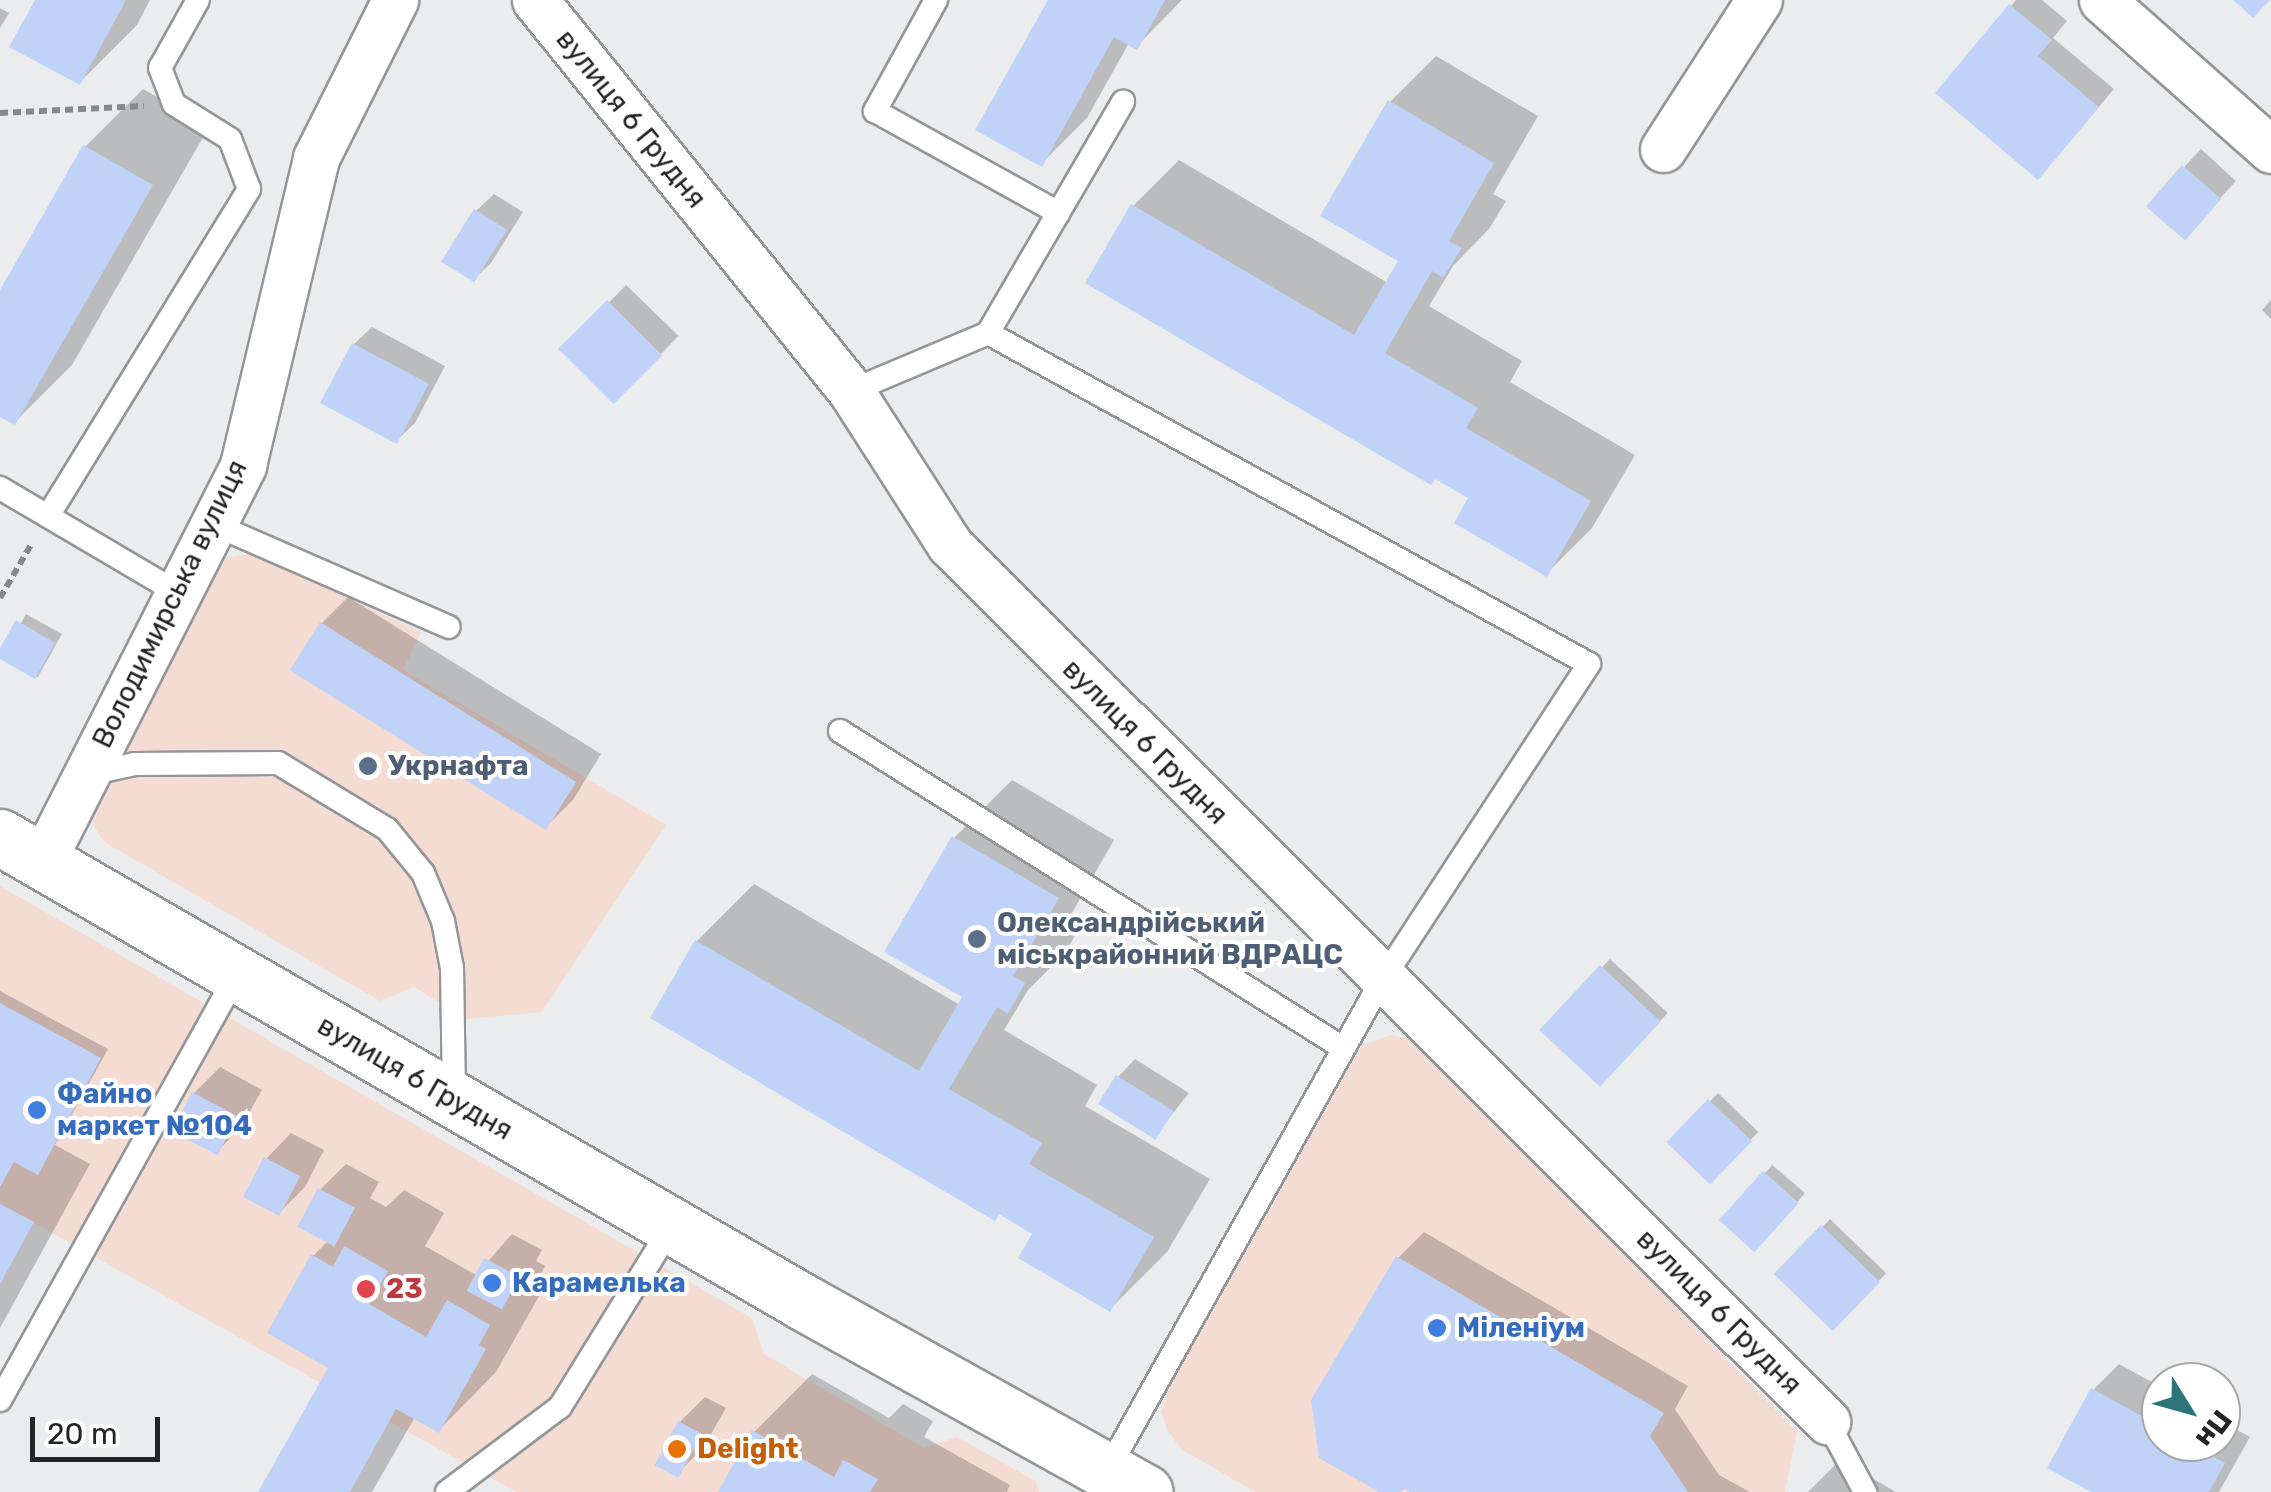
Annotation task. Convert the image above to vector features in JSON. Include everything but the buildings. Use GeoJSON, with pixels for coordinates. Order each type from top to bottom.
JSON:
{"type":"FeatureCollection","features":[{"type":"Feature","properties":{"kind":"street","name":"Володимирська вулиця"},"geometry":{"type":"LineString","coordinates":[[21,849],[85,774],[243,465],[316,158],[394,0]]}},
{"type":"Feature","properties":{"kind":"street","name":"вулиця 6 Грудня"},"geometry":{"type":"LineString","coordinates":[[535,0],[851,392],[950,545],[1827,1421]]}},
{"type":"Feature","properties":{"kind":"street"},"geometry":{"type":"LineString","coordinates":[[1663,149],[1760,0]]}},
{"type":"Feature","properties":{"kind":"street"},"geometry":{"type":"LineString","coordinates":[[2102,0],[2271,150]]}},
{"type":"Feature","properties":{"kind":"street","name":"вулиця 6 Грудня"},"geometry":{"type":"LineString","coordinates":[[21,849],[1116,1485]]}},
{"type":"Feature","properties":{"kind":"lane"},"geometry":{"type":"LineString","coordinates":[[48,516],[249,188],[230,139],[174,104],[160,68],[198,0]]}},
{"type":"Feature","properties":{"kind":"lane"},"geometry":{"type":"LineString","coordinates":[[936,0],[875,111],[1059,213]]}},
{"type":"Feature","properties":{"kind":"lane"},"geometry":{"type":"LineString","coordinates":[[851,392],[988,334],[1124,102]]}},
{"type":"Feature","properties":{"kind":"lane"},"geometry":{"type":"LineString","coordinates":[[988,334],[1589,664],[1382,980],[1116,1485]]}},
{"type":"Feature","properties":{"kind":"lane"},"geometry":{"type":"LineString","coordinates":[[0,488],[178,593]]}},
{"type":"Feature","properties":{"kind":"lane"},"geometry":{"type":"LineString","coordinates":[[213,524],[449,627]]}},
{"type":"Feature","properties":{"kind":"lane"},"geometry":{"type":"LineString","coordinates":[[840,731],[1343,1048]]}},
{"type":"Feature","properties":{"kind":"lane"},"geometry":{"type":"LineString","coordinates":[[85,774],[135,764],[278,763],[387,830],[423,872],[443,920],[452,968],[454,1101]]}},
{"type":"Feature","properties":{"kind":"lane"},"geometry":{"type":"LineString","coordinates":[[0,1400],[237,975]]}},
{"type":"Feature","properties":{"kind":"lane"},"geometry":{"type":"LineString","coordinates":[[447,1492],[560,1407],[672,1226]]}},
{"type":"Feature","properties":{"kind":"lane"},"geometry":{"type":"LineString","coordinates":[[1827,1421],[1865,1492]]}},
{"type":"Feature","properties":{"kind":"path"},"geometry":{"type":"LineString","coordinates":[[0,113],[174,104]]}},
{"type":"Feature","properties":{"kind":"path"},"geometry":{"type":"LineString","coordinates":[[0,598],[48,516]]}},
{"type":"Feature","properties":{"kind":"shaded area"},"geometry":{"type":"Polygon","coordinates":[[[251,553],[421,632],[403,670],[666,825],[542,1012],[466,1019],[414,987],[380,1001],[104,842],[92,823],[117,740],[226,558],[251,553]]]}},
{"type":"Feature","properties":{"kind":"shaded area"},"geometry":{"type":"Polygon","coordinates":[[[0,886],[752,1318],[764,1354],[924,1448],[957,1437],[1036,1481],[1039,1492],[516,1492],[0,1204],[0,886]]]}},
{"type":"Feature","properties":{"kind":"shaded area"},"geometry":{"type":"Polygon","coordinates":[[[1392,1035],[1412,1040],[1430,1055],[1797,1432],[1785,1492],[1255,1492],[1181,1449],[1167,1430],[1161,1412],[1168,1390],[1362,1045],[1392,1035]]]}},
{"type":"Feature","properties":{"kind":"place","name":"Укрнафта"},"geometry":{"type":"Point","coordinates":[368,766]}},
{"type":"Feature","properties":{"kind":"place","name":"Олександрійський міськрайонний ВДРАЦС"},"geometry":{"type":"Point","coordinates":[977,939]}},
{"type":"Feature","properties":{"kind":"place","name":"Файно маркет №104"},"geometry":{"type":"Point","coordinates":[37,1110]}},
{"type":"Feature","properties":{"kind":"place","name":"Карамелька"},"geometry":{"type":"Point","coordinates":[492,1283]}},
{"type":"Feature","properties":{"kind":"place","name":"23"},"geometry":{"type":"Point","coordinates":[366,1289]}},
{"type":"Feature","properties":{"kind":"place","name":"Міленіум"},"geometry":{"type":"Point","coordinates":[1437,1328]}},
{"type":"Feature","properties":{"kind":"place","name":"Delight"},"geometry":{"type":"Point","coordinates":[677,1449]}}]}
